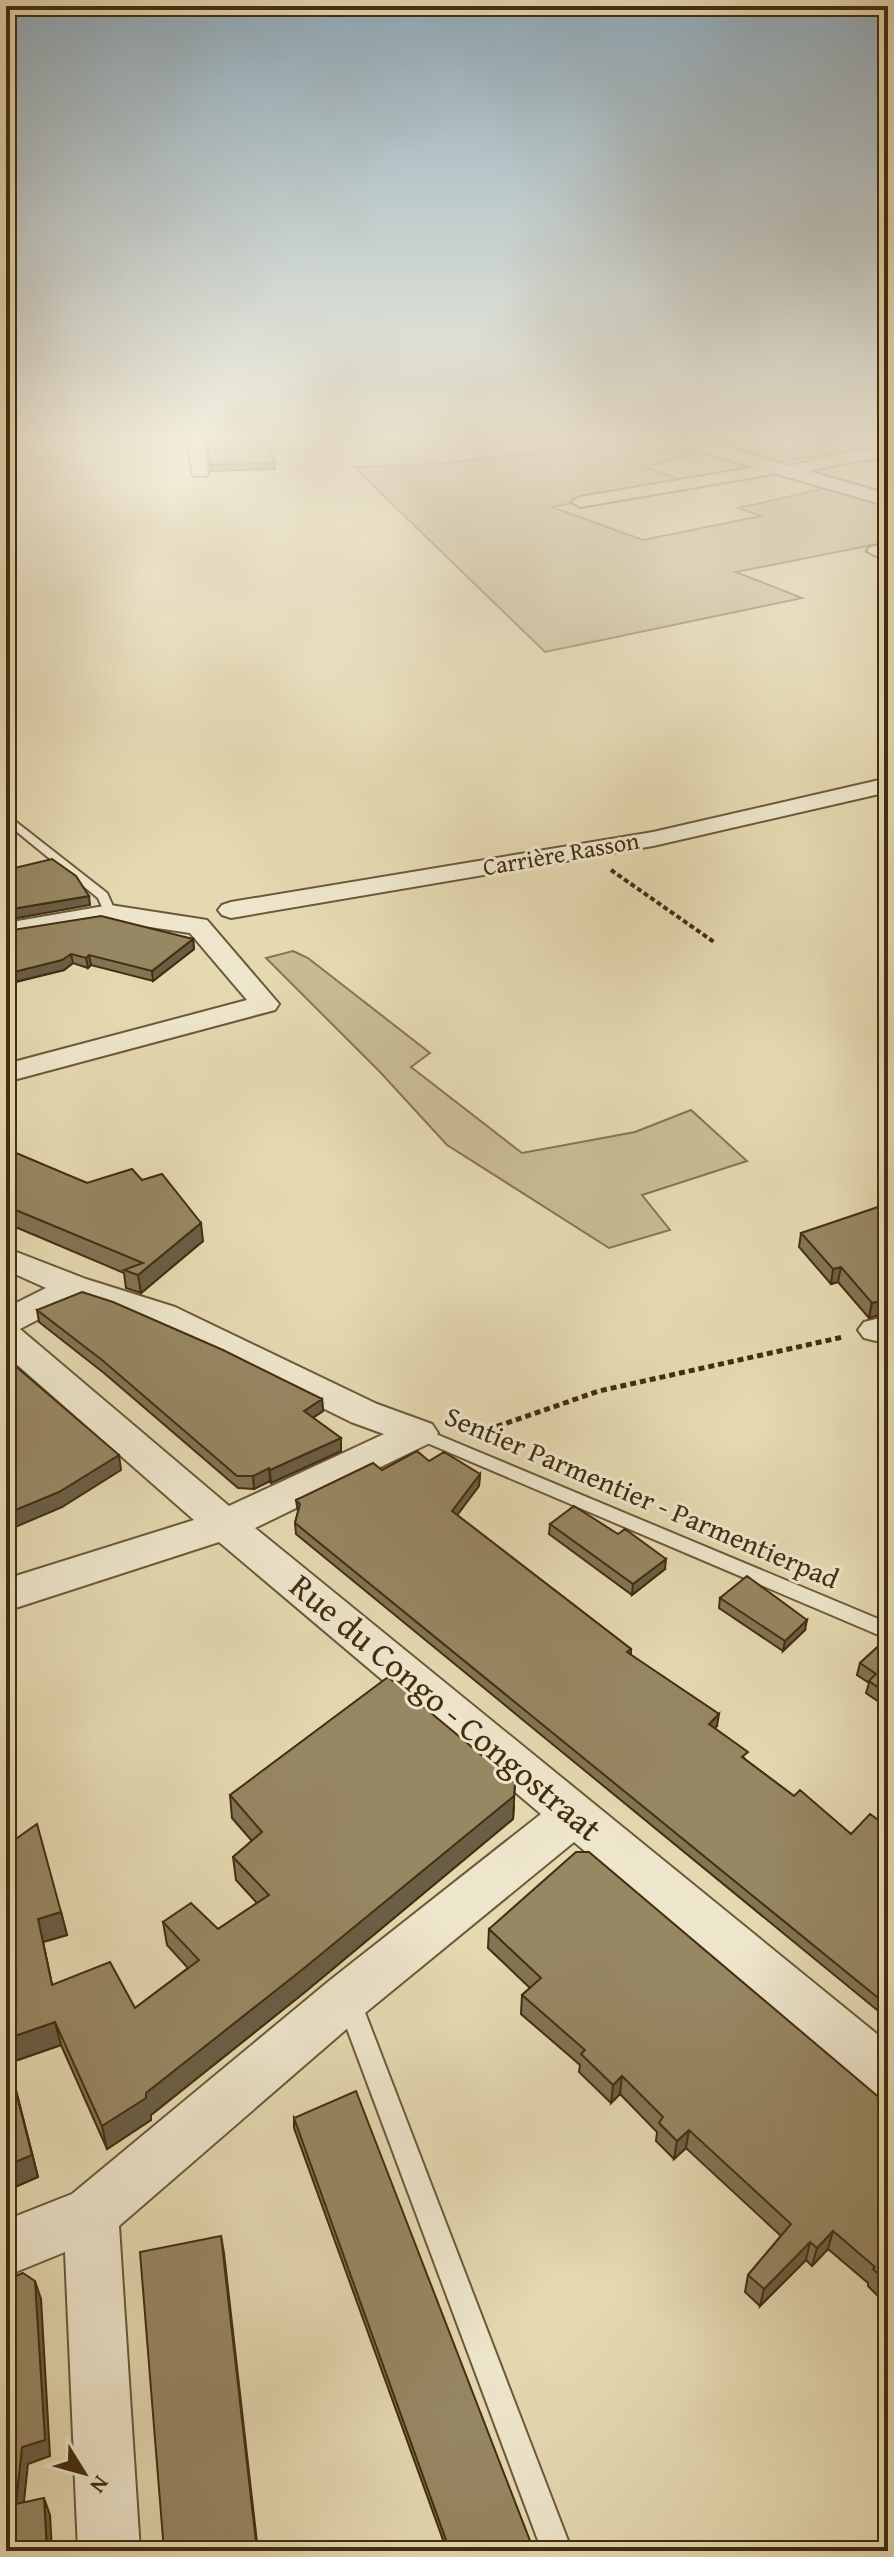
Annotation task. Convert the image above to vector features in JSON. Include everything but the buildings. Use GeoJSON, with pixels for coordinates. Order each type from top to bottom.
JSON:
{"type":"FeatureCollection","features":[{"type":"Feature","properties":{"kind":"street","name":"Carrière Rasson"},"geometry":{"type":"LineString","coordinates":[[231,910],[653,839],[888,785]]}},
{"type":"Feature","properties":{"kind":"street"},"geometry":{"type":"LineString","coordinates":[[6,931],[110,913],[198,926],[265,1004],[6,1073]]}},
{"type":"Feature","properties":{"kind":"street"},"geometry":{"type":"LineString","coordinates":[[6,1258],[74,1287],[163,1315],[364,1413],[433,1439]]}},
{"type":"Feature","properties":{"kind":"street"},"geometry":{"type":"LineString","coordinates":[[6,1322],[74,1287]]}},
{"type":"Feature","properties":{"kind":"street","name":"Rue du Congo - Congostraat"},"geometry":{"type":"LineString","coordinates":[[6,1336],[225,1525],[888,2075]]}},
{"type":"Feature","properties":{"kind":"street"},"geometry":{"type":"LineString","coordinates":[[6,1595],[225,1525],[433,1439]]}},
{"type":"Feature","properties":{"kind":"street"},"geometry":{"type":"LineString","coordinates":[[6,2248],[91,2214],[347,1997],[575,1814]]}},
{"type":"Feature","properties":{"kind":"street"},"geometry":{"type":"LineString","coordinates":[[91,2214],[109,2551]]}},
{"type":"Feature","properties":{"kind":"lane"},"geometry":{"type":"LineString","coordinates":[[6,817],[103,896],[110,913]]}},
{"type":"Feature","properties":{"kind":"lane","name":"Sentier Parmentier - Parmentierpad"},"geometry":{"type":"LineString","coordinates":[[433,1439],[888,1631]]}},
{"type":"Feature","properties":{"kind":"lane"},"geometry":{"type":"LineString","coordinates":[[347,1997],[557,2551]]}},
{"type":"Feature","properties":{"kind":"path"},"geometry":{"type":"LineString","coordinates":[[584,851],[714,942]]}},
{"type":"Feature","properties":{"kind":"path"},"geometry":{"type":"LineString","coordinates":[[433,1439],[599,1391],[882,1329]]}},
{"type":"Feature","properties":{"kind":"shaded area"},"geometry":{"type":"Polygon","coordinates":[[[449,559],[800,559],[736,572],[802,598],[545,652],[449,559]]]}},
{"type":"Feature","properties":{"kind":"shaded area"},"geometry":{"type":"Polygon","coordinates":[[[293,951],[308,958],[430,1053],[411,1067],[522,1153],[635,1132],[691,1110],[747,1161],[642,1195],[670,1230],[609,1248],[447,1145],[381,1073],[266,958],[293,951]]]}}]}
